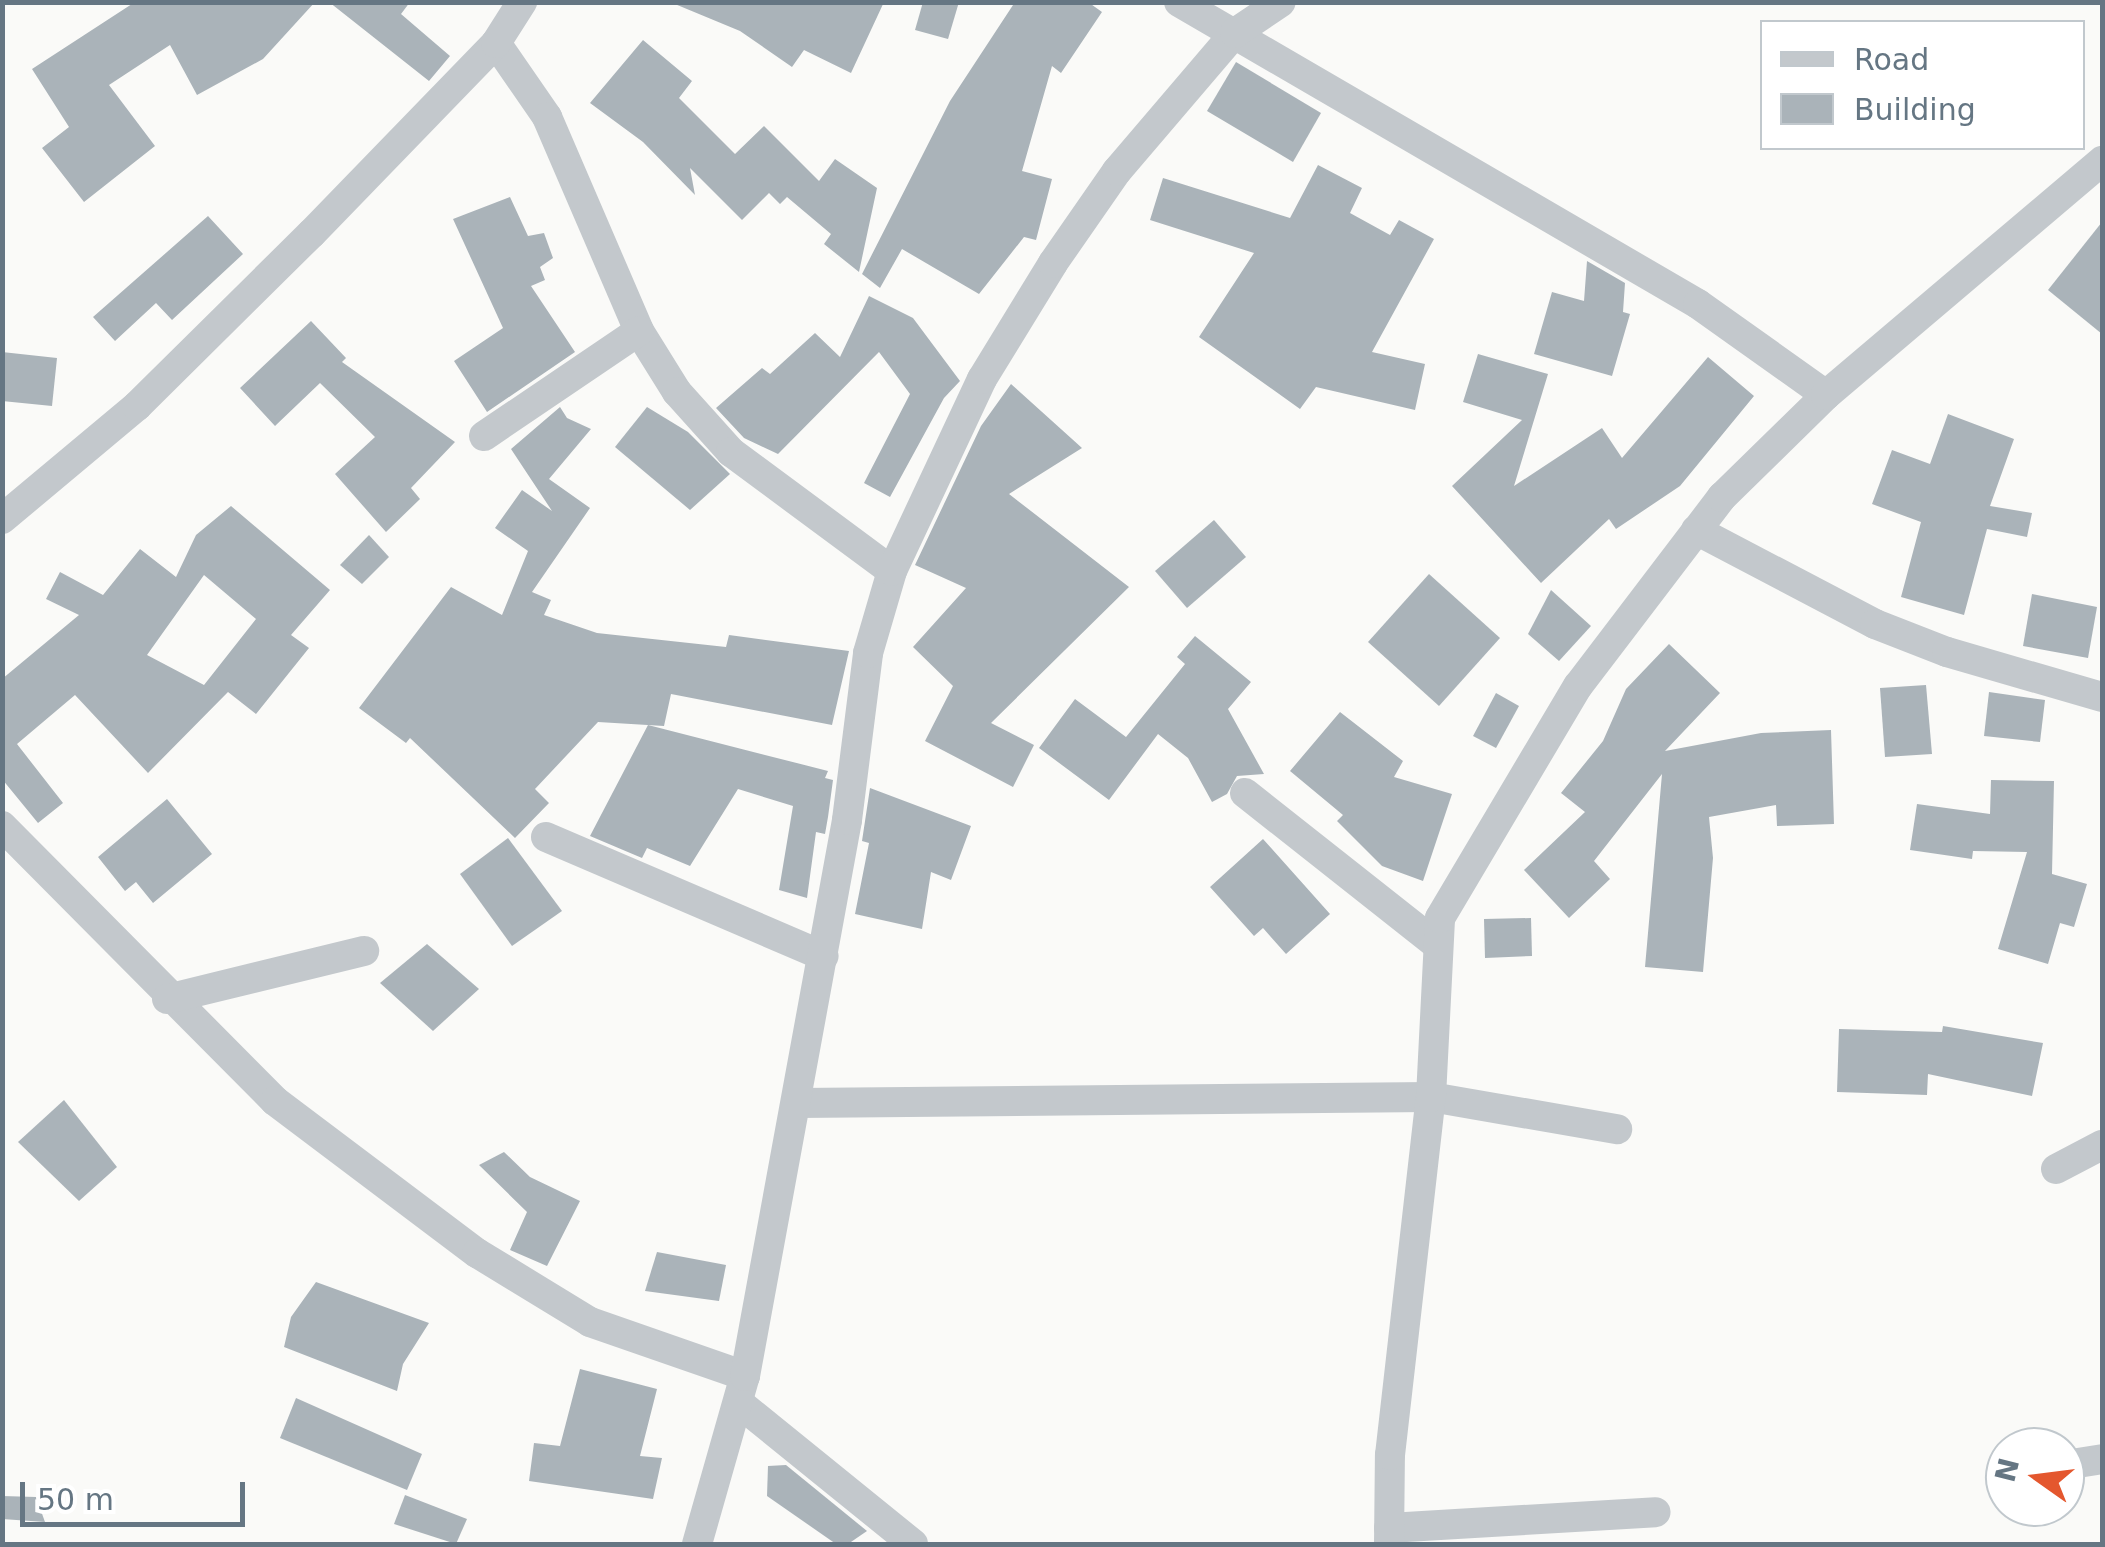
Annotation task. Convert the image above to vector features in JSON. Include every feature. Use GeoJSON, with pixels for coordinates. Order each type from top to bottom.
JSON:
{"type":"FeatureCollection","features":[{"type":"Feature","properties":{"kind":"street"},"geometry":{"type":"LineString","coordinates":[[2,519],[137,406],[496,43],[522,2]]}},
{"type":"Feature","properties":{"kind":"street"},"geometry":{"type":"LineString","coordinates":[[1180,2],[1698,304],[1826,395]]}},
{"type":"Feature","properties":{"kind":"street"},"geometry":{"type":"LineString","coordinates":[[697,1544],[742,1390],[824,956],[868,652],[892,572],[982,379],[1053,263],[1116,171],[1235,33],[1280,2]]}},
{"type":"Feature","properties":{"kind":"street"},"geometry":{"type":"LineString","coordinates":[[496,43],[547,117],[639,331],[677,392],[730,452],[892,572]]}},
{"type":"Feature","properties":{"kind":"street"},"geometry":{"type":"LineString","coordinates":[[1656,1512],[1389,1536],[1390,1455],[1431,1097],[1435,944],[1440,918],[1578,686],[1696,530],[1826,395],[2102,160]]}},
{"type":"Feature","properties":{"kind":"street"},"geometry":{"type":"LineString","coordinates":[[484,436],[639,331]]}},
{"type":"Feature","properties":{"kind":"street"},"geometry":{"type":"LineString","coordinates":[[1696,530],[1876,624],[1947,652],[2102,697]]}},
{"type":"Feature","properties":{"kind":"street"},"geometry":{"type":"LineString","coordinates":[[1245,793],[1435,944]]}},
{"type":"Feature","properties":{"kind":"street"},"geometry":{"type":"LineString","coordinates":[[2,826],[167,999],[275,1101],[538,1296],[742,1390],[913,1544]]}},
{"type":"Feature","properties":{"kind":"street"},"geometry":{"type":"LineString","coordinates":[[546,837],[824,956]]}},
{"type":"Feature","properties":{"kind":"street"},"geometry":{"type":"LineString","coordinates":[[167,999],[364,951]]}},
{"type":"Feature","properties":{"kind":"street"},"geometry":{"type":"LineString","coordinates":[[798,1103],[1431,1097],[1617,1129]]}},
{"type":"Feature","properties":{"kind":"street"},"geometry":{"type":"LineString","coordinates":[[2056,1169],[2102,1145]]}},
{"type":"Feature","properties":{"kind":"building"},"geometry":{"type":"Polygon","coordinates":[[[135,2],[315,2],[263,59],[197,95],[170,45],[109,85],[155,146],[84,202],[42,148],[69,127],[32,69],[135,2]]]}},
{"type":"Feature","properties":{"kind":"building"},"geometry":{"type":"Polygon","coordinates":[[[329,2],[410,2],[401,14],[450,56],[429,81],[329,2]]]}},
{"type":"Feature","properties":{"kind":"building"},"geometry":{"type":"Polygon","coordinates":[[[670,2],[884,2],[851,73],[804,50],[792,67],[740,31],[670,2]]]}},
{"type":"Feature","properties":{"kind":"building"},"geometry":{"type":"Polygon","coordinates":[[[923,2],[959,2],[948,39],[915,30],[923,2]]]}},
{"type":"Feature","properties":{"kind":"building"},"geometry":{"type":"Polygon","coordinates":[[[1015,2],[1088,2],[1102,12],[1061,73],[1052,66],[1022,171],[1052,179],[1036,240],[1024,237],[979,294],[902,249],[880,288],[862,274],[950,101],[1015,2]]]}},
{"type":"Feature","properties":{"kind":"building"},"geometry":{"type":"Polygon","coordinates":[[[643,40],[692,81],[679,98],[735,154],[764,126],[819,181],[835,159],[877,188],[859,272],[824,244],[831,234],[787,197],[780,204],[769,193],[742,220],[690,168],[695,195],[643,142],[590,103],[643,40]]]}},
{"type":"Feature","properties":{"kind":"building"},"geometry":{"type":"Polygon","coordinates":[[[1236,62],[1321,113],[1293,162],[1207,111],[1236,62]]]}},
{"type":"Feature","properties":{"kind":"building"},"geometry":{"type":"Polygon","coordinates":[[[1318,165],[1362,188],[1350,213],[1390,235],[1399,220],[1434,239],[1372,352],[1425,364],[1415,410],[1316,387],[1300,409],[1199,337],[1254,253],[1150,220],[1163,178],[1290,218],[1318,165]]]}},
{"type":"Feature","properties":{"kind":"building"},"geometry":{"type":"Polygon","coordinates":[[[510,197],[528,236],[544,233],[553,258],[540,267],[545,280],[531,286],[575,352],[487,412],[454,361],[503,328],[453,219],[510,197]]]}},
{"type":"Feature","properties":{"kind":"building"},"geometry":{"type":"Polygon","coordinates":[[[208,216],[243,254],[172,320],[156,303],[115,341],[93,317],[208,216]]]}},
{"type":"Feature","properties":{"kind":"building"},"geometry":{"type":"Polygon","coordinates":[[[2102,222],[2102,334],[2048,290],[2102,222]]]}},
{"type":"Feature","properties":{"kind":"building"},"geometry":{"type":"Polygon","coordinates":[[[1587,261],[1625,283],[1623,312],[1630,314],[1612,376],[1534,354],[1552,292],[1584,301],[1587,261]]]}},
{"type":"Feature","properties":{"kind":"building"},"geometry":{"type":"Polygon","coordinates":[[[869,296],[913,318],[960,381],[944,398],[890,497],[864,483],[910,394],[879,352],[778,454],[744,438],[716,408],[762,368],[770,374],[815,333],[840,357],[869,296]]]}},
{"type":"Feature","properties":{"kind":"building"},"geometry":{"type":"Polygon","coordinates":[[[311,321],[346,358],[342,362],[455,442],[411,488],[420,499],[386,532],[335,474],[375,437],[320,383],[275,426],[240,388],[311,321]]]}},
{"type":"Feature","properties":{"kind":"building"},"geometry":{"type":"Polygon","coordinates":[[[2,352],[57,358],[52,406],[2,401],[2,352]]]}},
{"type":"Feature","properties":{"kind":"building"},"geometry":{"type":"Polygon","coordinates":[[[1478,354],[1548,374],[1514,486],[1602,428],[1622,458],[1708,357],[1754,396],[1680,486],[1616,529],[1609,519],[1541,583],[1452,486],[1522,420],[1463,402],[1478,354]]]}},
{"type":"Feature","properties":{"kind":"building"},"geometry":{"type":"Polygon","coordinates":[[[1011,384],[1082,448],[1009,494],[1129,587],[991,723],[1034,745],[1013,787],[925,741],[953,686],[913,647],[966,588],[915,565],[981,426],[1011,384]]]}},
{"type":"Feature","properties":{"kind":"building"},"geometry":{"type":"Polygon","coordinates":[[[560,407],[567,418],[591,429],[549,479],[590,508],[532,592],[551,600],[544,615],[597,633],[726,647],[729,635],[849,651],[832,725],[671,694],[664,726],[598,722],[535,789],[549,803],[515,838],[410,738],[406,743],[359,708],[451,587],[502,615],[528,551],[495,528],[522,490],[552,511],[511,449],[560,407]]]}},
{"type":"Feature","properties":{"kind":"building"},"geometry":{"type":"Polygon","coordinates":[[[647,407],[688,432],[730,474],[690,510],[615,447],[647,407]]]}},
{"type":"Feature","properties":{"kind":"building"},"geometry":{"type":"Polygon","coordinates":[[[1948,414],[2014,439],[1990,506],[2032,513],[2027,537],[1987,529],[1964,615],[1901,597],[1921,522],[1872,504],[1892,450],[1930,464],[1948,414]]]}},
{"type":"Feature","properties":{"kind":"building"},"geometry":{"type":"Polygon","coordinates":[[[231,506],[330,590],[291,635],[309,648],[256,714],[228,692],[148,773],[75,695],[17,744],[63,803],[38,823],[2,779],[2,679],[79,615],[46,599],[60,572],[103,595],[140,549],[176,577],[196,535],[231,506]],[[204,575],[147,655],[204,685],[256,619],[204,575]]]}},
{"type":"Feature","properties":{"kind":"building"},"geometry":{"type":"Polygon","coordinates":[[[1214,520],[1246,557],[1187,608],[1155,571],[1214,520]]]}},
{"type":"Feature","properties":{"kind":"building"},"geometry":{"type":"Polygon","coordinates":[[[369,535],[389,557],[362,584],[340,565],[369,535]]]}},
{"type":"Feature","properties":{"kind":"building"},"geometry":{"type":"Polygon","coordinates":[[[1429,574],[1500,638],[1439,706],[1368,642],[1429,574]]]}},
{"type":"Feature","properties":{"kind":"building"},"geometry":{"type":"Polygon","coordinates":[[[1551,590],[1591,626],[1559,661],[1528,634],[1551,590]]]}},
{"type":"Feature","properties":{"kind":"building"},"geometry":{"type":"Polygon","coordinates":[[[2032,594],[2097,607],[2088,658],[2023,646],[2032,594]]]}},
{"type":"Feature","properties":{"kind":"building"},"geometry":{"type":"Polygon","coordinates":[[[1195,636],[1251,682],[1228,709],[1264,774],[1237,776],[1227,794],[1212,802],[1188,758],[1158,734],[1109,800],[1039,748],[1075,699],[1126,737],[1185,664],[1177,657],[1195,636]]]}},
{"type":"Feature","properties":{"kind":"building"},"geometry":{"type":"Polygon","coordinates":[[[1669,644],[1720,693],[1665,751],[1761,733],[1831,730],[1834,824],[1777,826],[1776,805],[1709,817],[1713,858],[1703,972],[1645,967],[1662,774],[1594,861],[1610,879],[1569,918],[1524,870],[1585,812],[1561,793],[1603,741],[1626,689],[1669,644]]]}},
{"type":"Feature","properties":{"kind":"building"},"geometry":{"type":"Polygon","coordinates":[[[1926,685],[1932,754],[1885,757],[1880,688],[1926,685]]]}},
{"type":"Feature","properties":{"kind":"building"},"geometry":{"type":"Polygon","coordinates":[[[1989,692],[2045,700],[2040,742],[1984,736],[1989,692]]]}},
{"type":"Feature","properties":{"kind":"building"},"geometry":{"type":"Polygon","coordinates":[[[1496,693],[1519,706],[1496,748],[1473,736],[1496,693]]]}},
{"type":"Feature","properties":{"kind":"building"},"geometry":{"type":"Polygon","coordinates":[[[1340,712],[1403,761],[1394,777],[1452,794],[1423,881],[1382,866],[1337,821],[1343,815],[1290,771],[1340,712]]]}},
{"type":"Feature","properties":{"kind":"building"},"geometry":{"type":"Polygon","coordinates":[[[648,725],[828,771],[825,778],[833,780],[828,817],[825,834],[816,832],[807,898],[779,890],[793,806],[738,789],[690,866],[647,848],[642,858],[590,836],[648,725]]]}},
{"type":"Feature","properties":{"kind":"building"},"geometry":{"type":"Polygon","coordinates":[[[1991,780],[2054,781],[2052,874],[2087,884],[2074,927],[2060,923],[2048,964],[1998,949],[2027,852],[1973,851],[1972,859],[1910,850],[1917,804],[1990,814],[1991,780]]]}},
{"type":"Feature","properties":{"kind":"building"},"geometry":{"type":"Polygon","coordinates":[[[870,788],[971,826],[951,880],[931,872],[922,929],[855,914],[869,843],[862,841],[870,788]]]}},
{"type":"Feature","properties":{"kind":"building"},"geometry":{"type":"Polygon","coordinates":[[[167,799],[212,854],[153,903],[136,882],[125,891],[98,857],[167,799]]]}},
{"type":"Feature","properties":{"kind":"building"},"geometry":{"type":"Polygon","coordinates":[[[508,838],[562,911],[512,946],[460,874],[508,838]]]}},
{"type":"Feature","properties":{"kind":"building"},"geometry":{"type":"Polygon","coordinates":[[[1263,839],[1330,914],[1286,954],[1263,928],[1254,936],[1210,887],[1263,839]]]}},
{"type":"Feature","properties":{"kind":"building"},"geometry":{"type":"Polygon","coordinates":[[[1531,918],[1532,956],[1485,958],[1484,919],[1531,918]]]}},
{"type":"Feature","properties":{"kind":"building"},"geometry":{"type":"Polygon","coordinates":[[[427,944],[479,989],[433,1031],[380,983],[427,944]]]}},
{"type":"Feature","properties":{"kind":"building"},"geometry":{"type":"Polygon","coordinates":[[[1943,1026],[2043,1043],[2032,1096],[1928,1074],[1927,1095],[1837,1092],[1839,1029],[1942,1032],[1943,1026]]]}},
{"type":"Feature","properties":{"kind":"building"},"geometry":{"type":"Polygon","coordinates":[[[64,1100],[117,1167],[79,1201],[18,1142],[64,1100]]]}},
{"type":"Feature","properties":{"kind":"building"},"geometry":{"type":"Polygon","coordinates":[[[504,1152],[530,1177],[580,1201],[547,1266],[510,1250],[527,1212],[479,1165],[504,1152]]]}},
{"type":"Feature","properties":{"kind":"building"},"geometry":{"type":"Polygon","coordinates":[[[657,1252],[726,1265],[719,1301],[645,1291],[657,1252]]]}},
{"type":"Feature","properties":{"kind":"building"},"geometry":{"type":"Polygon","coordinates":[[[316,1282],[429,1323],[403,1364],[397,1391],[284,1347],[291,1317],[316,1282]]]}},
{"type":"Feature","properties":{"kind":"building"},"geometry":{"type":"Polygon","coordinates":[[[580,1369],[657,1389],[640,1456],[662,1458],[653,1499],[529,1481],[534,1443],[560,1446],[580,1369]]]}},
{"type":"Feature","properties":{"kind":"building"},"geometry":{"type":"Polygon","coordinates":[[[296,1398],[422,1454],[407,1490],[280,1438],[296,1398]]]}},
{"type":"Feature","properties":{"kind":"building"},"geometry":{"type":"Polygon","coordinates":[[[786,1465],[867,1531],[848,1544],[836,1544],[767,1496],[768,1466],[786,1465]]]}},
{"type":"Feature","properties":{"kind":"building"},"geometry":{"type":"Polygon","coordinates":[[[405,1495],[467,1519],[456,1544],[394,1524],[405,1495]]]}},
{"type":"Feature","properties":{"kind":"building"},"geometry":{"type":"Polygon","coordinates":[[[2,1496],[36,1497],[45,1522],[2,1519],[2,1496]]]}}]}
